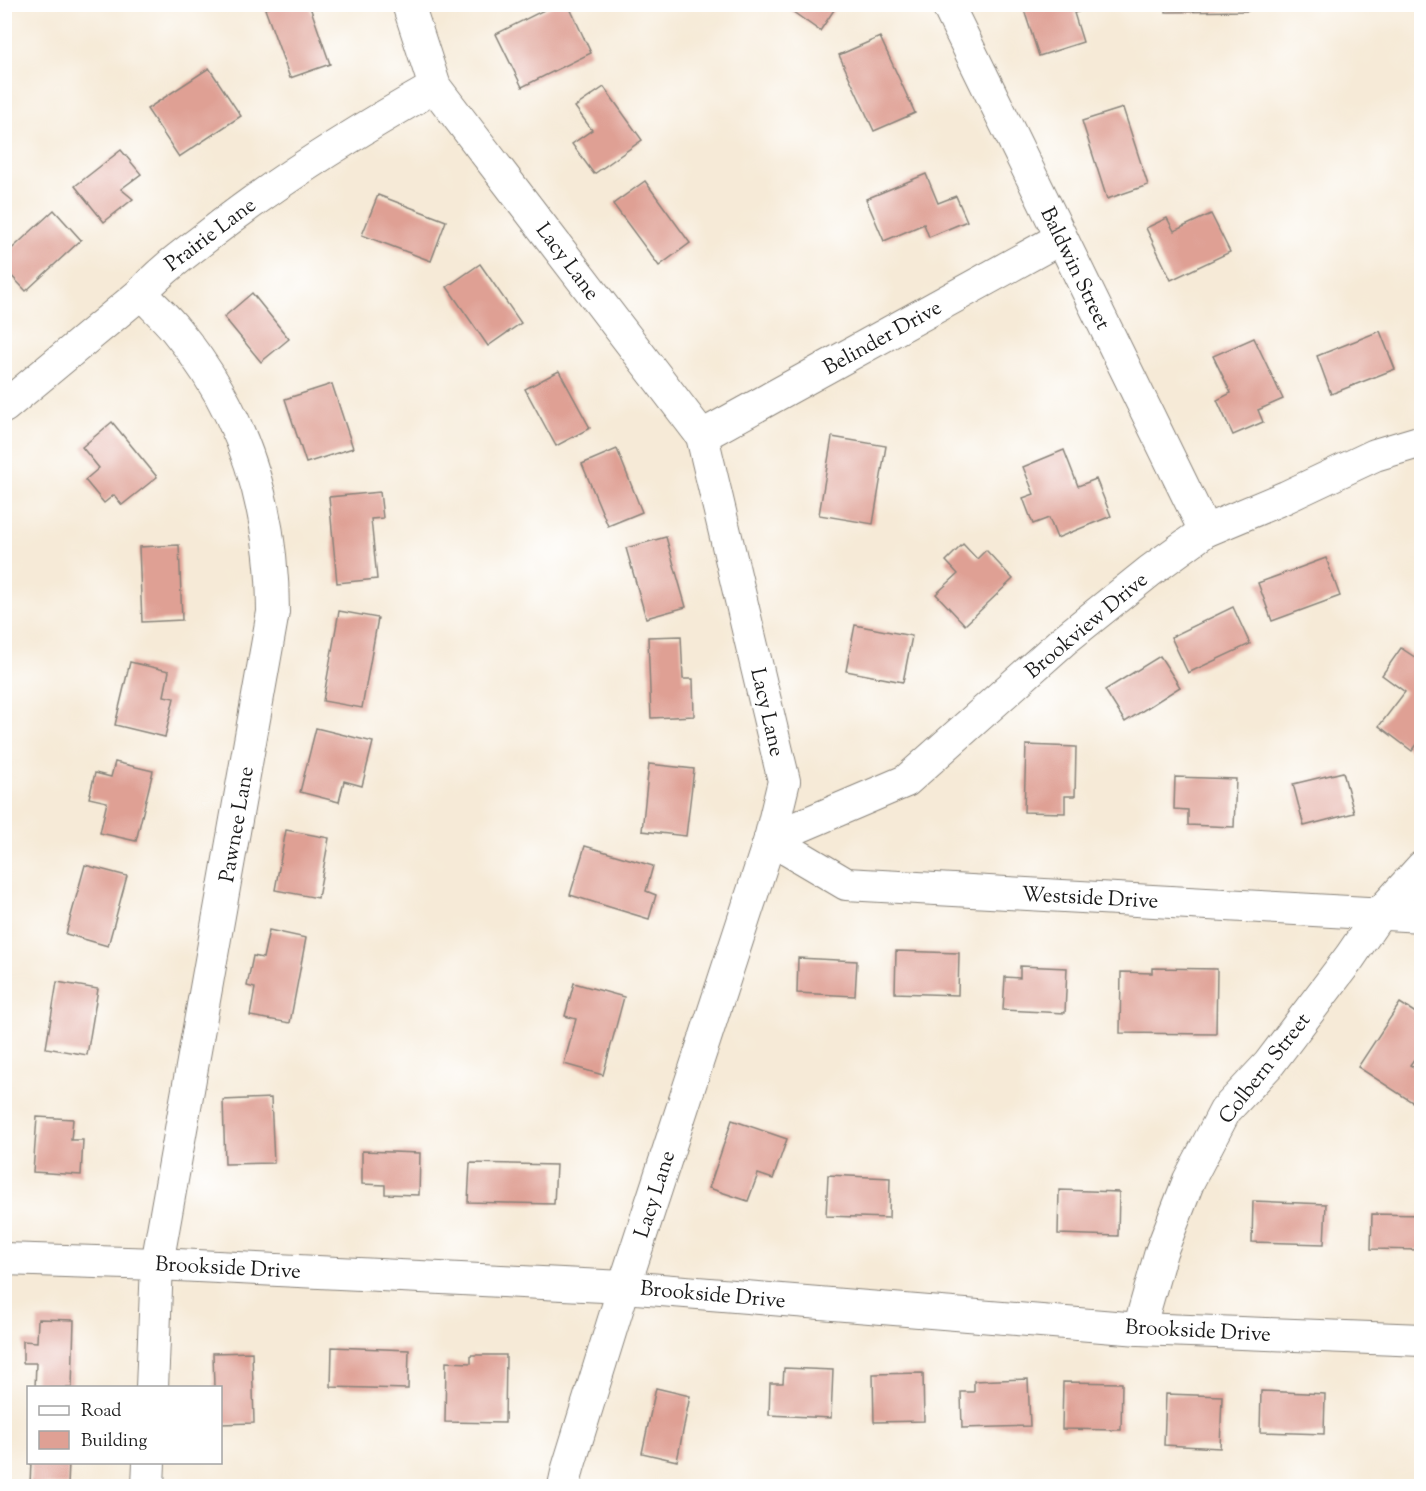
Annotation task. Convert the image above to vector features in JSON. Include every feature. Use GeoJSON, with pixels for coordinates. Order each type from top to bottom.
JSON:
{"type":"FeatureCollection","features":[{"type":"Feature","properties":{"kind":"street","name":"Lacy Lane"},"geometry":{"type":"LineString","coordinates":[[408,4],[435,87],[702,436],[784,781],[770,839],[624,1287],[564,1486]]}},
{"type":"Feature","properties":{"kind":"street","name":"Baldwin Street"},"geometry":{"type":"LineString","coordinates":[[947,4],[1205,531]]}},
{"type":"Feature","properties":{"kind":"street","name":"Prairie Lane"},"geometry":{"type":"LineString","coordinates":[[4,407],[141,293],[157,275],[243,208],[362,128],[435,87]]}},
{"type":"Feature","properties":{"kind":"street","name":"Belinder Drive"},"geometry":{"type":"LineString","coordinates":[[702,436],[1061,238]]}},
{"type":"Feature","properties":{"kind":"street","name":"Pawnee Lane"},"geometry":{"type":"LineString","coordinates":[[141,293],[176,330],[210,377],[234,421],[253,468],[265,514],[273,582],[271,623],[158,1264],[152,1386]]}},
{"type":"Feature","properties":{"kind":"street","name":"Brookview Drive"},"geometry":{"type":"LineString","coordinates":[[770,839],[906,781],[1064,640],[1150,571],[1205,531],[1286,497],[1375,455],[1422,441]]}},
{"type":"Feature","properties":{"kind":"street","name":"Westside Drive"},"geometry":{"type":"LineString","coordinates":[[770,839],[846,884],[1422,916]]}},
{"type":"Feature","properties":{"kind":"street","name":"Colbern Street"},"geometry":{"type":"LineString","coordinates":[[1139,1329],[1161,1252],[1185,1190],[1225,1111],[1269,1064],[1350,957],[1380,913],[1422,867]]}},
{"type":"Feature","properties":{"kind":"street","name":"Brookside Drive"},"geometry":{"type":"LineString","coordinates":[[4,1259],[158,1264],[624,1287],[1139,1329],[1422,1340]]}},
{"type":"Feature","properties":{"kind":"street"},"geometry":{"type":"LineString","coordinates":[[148,1486],[149,1464]]}},
{"type":"Feature","properties":{"kind":"building"},"geometry":{"type":"Polygon","coordinates":[[[278,4],[309,4],[330,64],[290,78],[265,9],[278,4]]]}},
{"type":"Feature","properties":{"kind":"building"},"geometry":{"type":"Polygon","coordinates":[[[556,4],[568,4],[591,53],[522,87],[496,34],[556,4]]]}},
{"type":"Feature","properties":{"kind":"building"},"geometry":{"type":"Polygon","coordinates":[[[782,4],[838,4],[820,31],[782,4]]]}},
{"type":"Feature","properties":{"kind":"building"},"geometry":{"type":"Polygon","coordinates":[[[1041,4],[1085,4],[1087,9],[1074,13],[1083,42],[1039,56],[1024,10],[1041,4]]]}},
{"type":"Feature","properties":{"kind":"building"},"geometry":{"type":"Polygon","coordinates":[[[1166,4],[1248,4],[1248,11],[1166,12],[1166,4]]]}},
{"type":"Feature","properties":{"kind":"building"},"geometry":{"type":"Polygon","coordinates":[[[880,37],[915,113],[874,131],[839,55],[880,37]]]}},
{"type":"Feature","properties":{"kind":"building"},"geometry":{"type":"Polygon","coordinates":[[[209,68],[241,116],[179,157],[147,109],[209,68]]]}},
{"type":"Feature","properties":{"kind":"building"},"geometry":{"type":"Polygon","coordinates":[[[604,87],[642,140],[594,174],[572,144],[592,130],[575,107],[604,87]]]}},
{"type":"Feature","properties":{"kind":"building"},"geometry":{"type":"Polygon","coordinates":[[[1123,108],[1148,185],[1107,199],[1082,121],[1123,108]]]}},
{"type":"Feature","properties":{"kind":"building"},"geometry":{"type":"Polygon","coordinates":[[[121,150],[141,174],[121,189],[133,199],[104,222],[75,186],[121,150]]]}},
{"type":"Feature","properties":{"kind":"building"},"geometry":{"type":"Polygon","coordinates":[[[926,174],[938,203],[956,196],[967,221],[929,237],[924,224],[884,241],[866,199],[926,174]]]}},
{"type":"Feature","properties":{"kind":"building"},"geometry":{"type":"Polygon","coordinates":[[[645,181],[690,243],[659,266],[613,204],[645,181]]]}},
{"type":"Feature","properties":{"kind":"building"},"geometry":{"type":"Polygon","coordinates":[[[378,195],[446,221],[431,261],[362,235],[378,195]]]}},
{"type":"Feature","properties":{"kind":"building"},"geometry":{"type":"Polygon","coordinates":[[[54,210],[81,240],[26,291],[4,268],[4,256],[54,210]]]}},
{"type":"Feature","properties":{"kind":"building"},"geometry":{"type":"Polygon","coordinates":[[[1211,214],[1230,252],[1171,280],[1146,228],[1167,218],[1174,231],[1211,214]]]}},
{"type":"Feature","properties":{"kind":"building"},"geometry":{"type":"Polygon","coordinates":[[[480,264],[521,323],[488,346],[447,287],[480,264]]]}},
{"type":"Feature","properties":{"kind":"building"},"geometry":{"type":"Polygon","coordinates":[[[252,293],[289,339],[261,362],[224,317],[252,293]]]}},
{"type":"Feature","properties":{"kind":"building"},"geometry":{"type":"Polygon","coordinates":[[[1380,331],[1395,369],[1331,394],[1317,356],[1380,331]]]}},
{"type":"Feature","properties":{"kind":"building"},"geometry":{"type":"Polygon","coordinates":[[[1254,338],[1283,399],[1258,410],[1263,422],[1233,435],[1217,400],[1231,393],[1213,356],[1254,338]]]}},
{"type":"Feature","properties":{"kind":"building"},"geometry":{"type":"Polygon","coordinates":[[[559,371],[590,428],[556,446],[525,389],[559,371]]]}},
{"type":"Feature","properties":{"kind":"building"},"geometry":{"type":"Polygon","coordinates":[[[332,384],[353,448],[306,463],[285,399],[332,384]]]}},
{"type":"Feature","properties":{"kind":"building"},"geometry":{"type":"Polygon","coordinates":[[[112,422],[157,477],[122,505],[114,495],[104,503],[85,480],[99,468],[82,447],[112,422]]]}},
{"type":"Feature","properties":{"kind":"building"},"geometry":{"type":"Polygon","coordinates":[[[832,437],[886,446],[873,524],[819,515],[832,437]]]}},
{"type":"Feature","properties":{"kind":"building"},"geometry":{"type":"Polygon","coordinates":[[[617,449],[642,512],[608,526],[582,464],[617,449]]]}},
{"type":"Feature","properties":{"kind":"building"},"geometry":{"type":"Polygon","coordinates":[[[1064,450],[1078,486],[1096,479],[1111,516],[1057,538],[1049,518],[1033,524],[1023,498],[1034,494],[1023,467],[1064,450]]]}},
{"type":"Feature","properties":{"kind":"building"},"geometry":{"type":"Polygon","coordinates":[[[380,492],[383,518],[371,519],[377,579],[337,583],[329,497],[380,492]]]}},
{"type":"Feature","properties":{"kind":"building"},"geometry":{"type":"Polygon","coordinates":[[[666,537],[686,607],[646,618],[626,548],[666,537]]]}},
{"type":"Feature","properties":{"kind":"building"},"geometry":{"type":"Polygon","coordinates":[[[963,544],[977,559],[986,550],[1013,579],[965,625],[936,594],[958,574],[946,561],[963,544]]]}},
{"type":"Feature","properties":{"kind":"building"},"geometry":{"type":"Polygon","coordinates":[[[179,545],[182,620],[142,622],[139,547],[179,545]]]}},
{"type":"Feature","properties":{"kind":"building"},"geometry":{"type":"Polygon","coordinates":[[[1326,558],[1340,596],[1272,621],[1258,583],[1326,558]]]}},
{"type":"Feature","properties":{"kind":"building"},"geometry":{"type":"Polygon","coordinates":[[[1233,607],[1250,644],[1188,673],[1171,637],[1233,607]]]}},
{"type":"Feature","properties":{"kind":"building"},"geometry":{"type":"Polygon","coordinates":[[[339,611],[378,618],[362,708],[323,701],[339,611]]]}},
{"type":"Feature","properties":{"kind":"building"},"geometry":{"type":"Polygon","coordinates":[[[855,625],[912,636],[903,682],[846,671],[855,625]]]}},
{"type":"Feature","properties":{"kind":"building"},"geometry":{"type":"Polygon","coordinates":[[[681,636],[683,679],[693,679],[694,716],[651,718],[648,637],[681,636]]]}},
{"type":"Feature","properties":{"kind":"building"},"geometry":{"type":"Polygon","coordinates":[[[1401,648],[1422,662],[1422,738],[1412,751],[1379,726],[1405,692],[1382,675],[1401,648]]]}},
{"type":"Feature","properties":{"kind":"building"},"geometry":{"type":"Polygon","coordinates":[[[1160,656],[1180,687],[1125,722],[1105,690],[1160,656]]]}},
{"type":"Feature","properties":{"kind":"building"},"geometry":{"type":"Polygon","coordinates":[[[130,662],[169,671],[164,696],[174,698],[165,737],[115,725],[130,662]]]}},
{"type":"Feature","properties":{"kind":"building"},"geometry":{"type":"Polygon","coordinates":[[[316,728],[373,742],[362,786],[344,781],[339,802],[300,792],[316,728]]]}},
{"type":"Feature","properties":{"kind":"building"},"geometry":{"type":"Polygon","coordinates":[[[1026,745],[1076,747],[1075,796],[1065,796],[1065,813],[1024,812],[1026,745]]]}},
{"type":"Feature","properties":{"kind":"building"},"geometry":{"type":"Polygon","coordinates":[[[115,762],[153,771],[136,841],[100,833],[107,802],[89,798],[95,773],[111,777],[115,762]]]}},
{"type":"Feature","properties":{"kind":"building"},"geometry":{"type":"Polygon","coordinates":[[[649,764],[694,769],[686,836],[642,831],[649,764]]]}},
{"type":"Feature","properties":{"kind":"building"},"geometry":{"type":"Polygon","coordinates":[[[1343,772],[1354,813],[1304,826],[1293,784],[1343,772]]]}},
{"type":"Feature","properties":{"kind":"building"},"geometry":{"type":"Polygon","coordinates":[[[1175,777],[1236,779],[1234,827],[1188,825],[1188,810],[1174,809],[1175,777]]]}},
{"type":"Feature","properties":{"kind":"building"},"geometry":{"type":"Polygon","coordinates":[[[286,830],[329,838],[318,898],[275,890],[286,830]]]}},
{"type":"Feature","properties":{"kind":"building"},"geometry":{"type":"Polygon","coordinates":[[[585,846],[653,866],[646,891],[656,895],[649,919],[570,895],[585,846]]]}},
{"type":"Feature","properties":{"kind":"building"},"geometry":{"type":"Polygon","coordinates":[[[85,865],[127,876],[108,946],[66,934],[85,865]]]}},
{"type":"Feature","properties":{"kind":"building"},"geometry":{"type":"Polygon","coordinates":[[[269,930],[306,938],[290,1023],[250,1016],[255,988],[247,986],[253,956],[263,958],[269,930]]]}},
{"type":"Feature","properties":{"kind":"building"},"geometry":{"type":"Polygon","coordinates":[[[896,951],[959,953],[958,995],[895,993],[896,951]]]}},
{"type":"Feature","properties":{"kind":"building"},"geometry":{"type":"Polygon","coordinates":[[[798,958],[857,961],[855,996],[797,993],[798,958]]]}},
{"type":"Feature","properties":{"kind":"building"},"geometry":{"type":"Polygon","coordinates":[[[1020,966],[1067,968],[1065,1013],[1003,1010],[1005,977],[1020,978],[1020,966]]]}},
{"type":"Feature","properties":{"kind":"building"},"geometry":{"type":"Polygon","coordinates":[[[1152,968],[1217,969],[1216,1034],[1120,1033],[1121,972],[1152,973],[1152,968]]]}},
{"type":"Feature","properties":{"kind":"building"},"geometry":{"type":"Polygon","coordinates":[[[57,982],[98,989],[87,1055],[46,1048],[57,982]]]}},
{"type":"Feature","properties":{"kind":"building"},"geometry":{"type":"Polygon","coordinates":[[[574,983],[624,997],[603,1075],[564,1064],[576,1019],[565,1016],[574,983]]]}},
{"type":"Feature","properties":{"kind":"building"},"geometry":{"type":"Polygon","coordinates":[[[1400,1003],[1422,1017],[1422,1048],[1410,1065],[1422,1072],[1422,1087],[1412,1102],[1358,1067],[1400,1003]]]}},
{"type":"Feature","properties":{"kind":"building"},"geometry":{"type":"Polygon","coordinates":[[[271,1098],[274,1163],[225,1164],[223,1100],[271,1098]]]}},
{"type":"Feature","properties":{"kind":"building"},"geometry":{"type":"Polygon","coordinates":[[[37,1117],[73,1119],[71,1140],[83,1140],[81,1175],[33,1172],[37,1117]]]}},
{"type":"Feature","properties":{"kind":"building"},"geometry":{"type":"Polygon","coordinates":[[[732,1120],[787,1139],[773,1179],[758,1174],[748,1201],[709,1188],[732,1120]]]}},
{"type":"Feature","properties":{"kind":"building"},"geometry":{"type":"Polygon","coordinates":[[[362,1151],[420,1153],[419,1195],[385,1194],[385,1185],[362,1184],[362,1151]]]}},
{"type":"Feature","properties":{"kind":"building"},"geometry":{"type":"Polygon","coordinates":[[[470,1163],[556,1165],[554,1204],[468,1202],[470,1163]]]}},
{"type":"Feature","properties":{"kind":"building"},"geometry":{"type":"Polygon","coordinates":[[[828,1175],[890,1178],[889,1218],[826,1216],[828,1175]]]}},
{"type":"Feature","properties":{"kind":"building"},"geometry":{"type":"Polygon","coordinates":[[[1059,1190],[1119,1192],[1118,1236],[1058,1234],[1059,1190]]]}},
{"type":"Feature","properties":{"kind":"building"},"geometry":{"type":"Polygon","coordinates":[[[1253,1201],[1326,1204],[1324,1244],[1252,1242],[1253,1201]]]}},
{"type":"Feature","properties":{"kind":"building"},"geometry":{"type":"Polygon","coordinates":[[[1372,1214],[1422,1215],[1422,1250],[1371,1249],[1372,1214]]]}},
{"type":"Feature","properties":{"kind":"building"},"geometry":{"type":"Polygon","coordinates":[[[38,1319],[74,1320],[72,1386],[35,1386],[36,1363],[23,1363],[23,1341],[37,1342],[38,1319]]]}},
{"type":"Feature","properties":{"kind":"building"},"geometry":{"type":"Polygon","coordinates":[[[332,1347],[409,1350],[408,1389],[331,1387],[332,1347]]]}},
{"type":"Feature","properties":{"kind":"building"},"geometry":{"type":"Polygon","coordinates":[[[252,1352],[254,1423],[222,1424],[222,1386],[214,1386],[213,1353],[252,1352]]]}},
{"type":"Feature","properties":{"kind":"building"},"geometry":{"type":"Polygon","coordinates":[[[471,1355],[506,1355],[505,1423],[445,1422],[446,1362],[471,1363],[471,1355]]]}},
{"type":"Feature","properties":{"kind":"building"},"geometry":{"type":"Polygon","coordinates":[[[784,1368],[833,1370],[831,1418],[769,1415],[770,1383],[783,1383],[784,1368]]]}},
{"type":"Feature","properties":{"kind":"building"},"geometry":{"type":"Polygon","coordinates":[[[923,1373],[924,1421],[874,1422],[873,1374],[923,1373]]]}},
{"type":"Feature","properties":{"kind":"building"},"geometry":{"type":"Polygon","coordinates":[[[1028,1379],[1030,1426],[962,1428],[961,1392],[974,1392],[974,1381],[1028,1379]]]}},
{"type":"Feature","properties":{"kind":"building"},"geometry":{"type":"Polygon","coordinates":[[[1063,1382],[1122,1383],[1121,1430],[1062,1429],[1063,1382]]]}},
{"type":"Feature","properties":{"kind":"building"},"geometry":{"type":"Polygon","coordinates":[[[656,1388],[690,1396],[677,1461],[642,1453],[656,1388]]]}},
{"type":"Feature","properties":{"kind":"building"},"geometry":{"type":"Polygon","coordinates":[[[1261,1391],[1325,1394],[1324,1434],[1260,1432],[1261,1391]]]}},
{"type":"Feature","properties":{"kind":"building"},"geometry":{"type":"Polygon","coordinates":[[[1166,1394],[1222,1396],[1220,1448],[1164,1445],[1166,1394]]]}},
{"type":"Feature","properties":{"kind":"building"},"geometry":{"type":"Polygon","coordinates":[[[31,1464],[69,1464],[68,1485],[30,1484],[31,1464]]]}},
{"type":"Feature","properties":{"kind":"building"},"geometry":{"type":"Polygon","coordinates":[[[215,1482],[252,1483],[252,1486],[214,1486],[215,1482]]]}}]}
